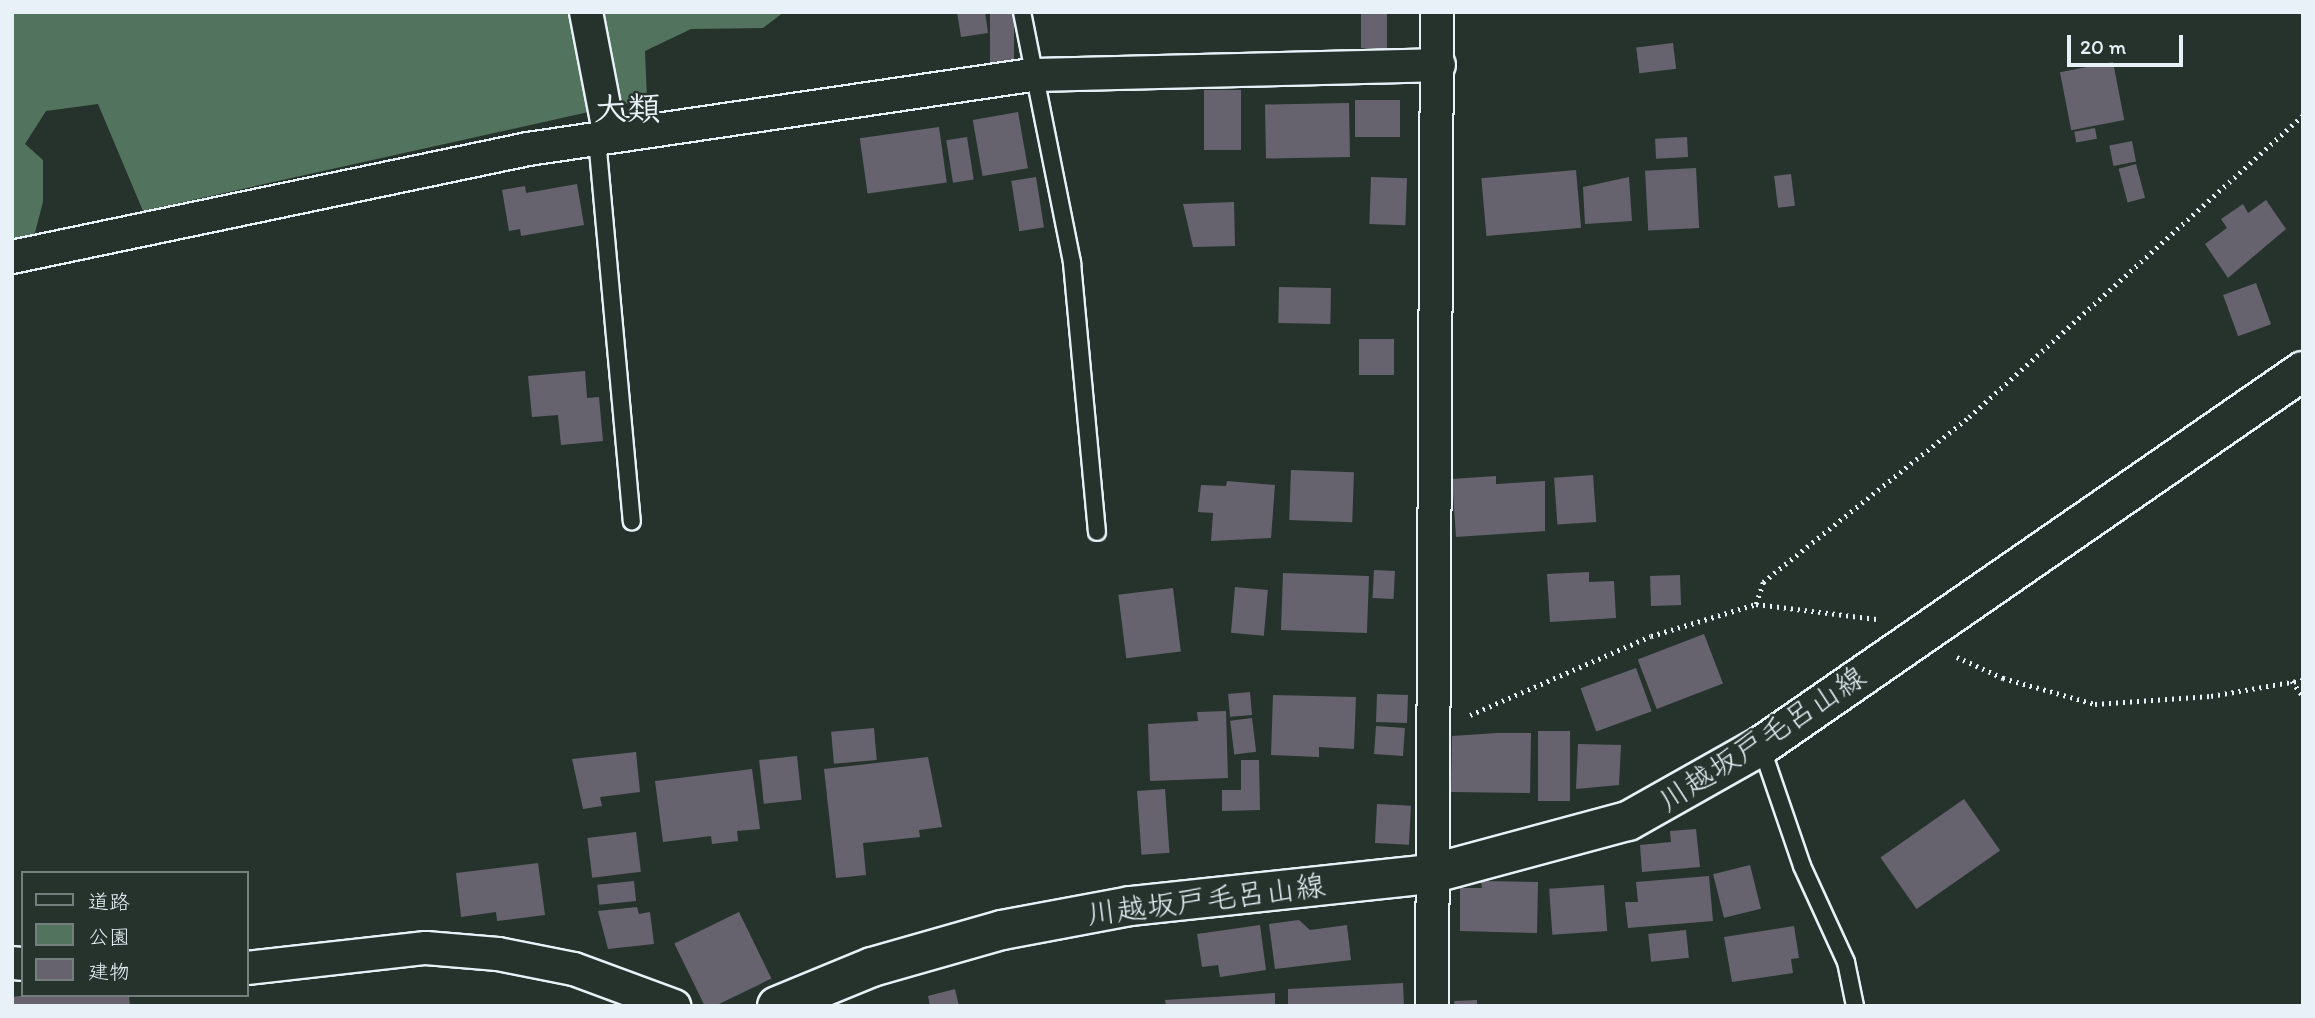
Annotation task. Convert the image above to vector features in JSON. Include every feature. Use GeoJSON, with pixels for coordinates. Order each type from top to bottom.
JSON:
{"type":"FeatureCollection","features":[{"type":"Feature","properties":{"kind":"main road","name":"川越坂戸毛呂山線"},"geometry":{"type":"LineString","coordinates":[[777,1006],[872,967],[1002,930],[1130,906],[1431,874],[1628,821],[1761,746],[2303,371]]}},
{"type":"Feature","properties":{"kind":"street"},"geometry":{"type":"LineString","coordinates":[[586,12],[603,138]]}},
{"type":"Feature","properties":{"kind":"street"},"geometry":{"type":"LineString","coordinates":[[1432,1006],[1439,65],[1437,12]]}},
{"type":"Feature","properties":{"kind":"street"},"geometry":{"type":"LineString","coordinates":[[12,257],[603,138],[1031,75],[1439,65]]}},
{"type":"Feature","properties":{"kind":"street"},"geometry":{"type":"LineString","coordinates":[[248,968],[426,948],[462,951],[575,969],[674,1006]]}},
{"type":"Feature","properties":{"kind":"lane"},"geometry":{"type":"LineString","coordinates":[[1021,12],[1031,75],[1072,263],[1097,532]]}},
{"type":"Feature","properties":{"kind":"lane"},"geometry":{"type":"LineString","coordinates":[[603,138],[632,521]]}},
{"type":"Feature","properties":{"kind":"lane"},"geometry":{"type":"LineString","coordinates":[[1761,746],[1802,866],[1846,962],[1855,1006]]}},
{"type":"Feature","properties":{"kind":"path"},"geometry":{"type":"LineString","coordinates":[[1756,604],[1763,582],[1969,417],[2303,115]]}},
{"type":"Feature","properties":{"kind":"path"},"geometry":{"type":"LineString","coordinates":[[2303,680],[2292,681],[2303,696]]}},
{"type":"Feature","properties":{"kind":"green space"},"geometry":{"type":"Polygon","coordinates":[[[12,12],[784,12],[763,28],[691,29],[645,51],[647,99],[143,211],[98,104],[46,111],[25,144],[43,160],[43,202],[34,236],[12,241],[12,12]]]}},
{"type":"Feature","properties":{"kind":"building"},"geometry":{"type":"Polygon","coordinates":[[[957,12],[985,12],[988,33],[961,37],[957,12]]]}},
{"type":"Feature","properties":{"kind":"building"},"geometry":{"type":"Polygon","coordinates":[[[990,12],[1014,12],[1014,66],[990,66],[990,12]]]}},
{"type":"Feature","properties":{"kind":"building"},"geometry":{"type":"Polygon","coordinates":[[[1361,12],[1387,12],[1387,48],[1361,48],[1361,12]]]}},
{"type":"Feature","properties":{"kind":"building"},"geometry":{"type":"Polygon","coordinates":[[[1673,43],[1676,69],[1639,73],[1636,48],[1673,43]]]}},
{"type":"Feature","properties":{"kind":"building"},"geometry":{"type":"Polygon","coordinates":[[[2113,62],[2124,120],[2071,130],[2060,72],[2113,62]]]}},
{"type":"Feature","properties":{"kind":"building"},"geometry":{"type":"Polygon","coordinates":[[[1204,90],[1241,90],[1241,150],[1204,150],[1204,90]]]}},
{"type":"Feature","properties":{"kind":"building"},"geometry":{"type":"Polygon","coordinates":[[[1355,100],[1400,100],[1400,137],[1355,137],[1355,100]]]}},
{"type":"Feature","properties":{"kind":"building"},"geometry":{"type":"Polygon","coordinates":[[[1349,103],[1350,157],[1266,158],[1265,104],[1349,103]]]}},
{"type":"Feature","properties":{"kind":"building"},"geometry":{"type":"Polygon","coordinates":[[[1018,112],[1028,168],[983,176],[973,120],[1018,112]]]}},
{"type":"Feature","properties":{"kind":"building"},"geometry":{"type":"Polygon","coordinates":[[[939,127],[947,182],[868,194],[860,138],[939,127]]]}},
{"type":"Feature","properties":{"kind":"building"},"geometry":{"type":"Polygon","coordinates":[[[2095,128],[2097,139],[2076,142],[2074,132],[2095,128]]]}},
{"type":"Feature","properties":{"kind":"building"},"geometry":{"type":"Polygon","coordinates":[[[967,137],[974,179],[953,183],[946,140],[967,137]]]}},
{"type":"Feature","properties":{"kind":"building"},"geometry":{"type":"Polygon","coordinates":[[[1687,137],[1688,157],[1656,159],[1655,139],[1687,137]]]}},
{"type":"Feature","properties":{"kind":"building"},"geometry":{"type":"Polygon","coordinates":[[[2132,141],[2136,162],[2113,166],[2109,145],[2132,141]]]}},
{"type":"Feature","properties":{"kind":"building"},"geometry":{"type":"Polygon","coordinates":[[[2136,164],[2145,198],[2128,202],[2119,169],[2136,164]]]}},
{"type":"Feature","properties":{"kind":"building"},"geometry":{"type":"Polygon","coordinates":[[[1696,168],[1699,228],[1648,231],[1645,171],[1696,168]]]}},
{"type":"Feature","properties":{"kind":"building"},"geometry":{"type":"Polygon","coordinates":[[[1576,170],[1581,228],[1486,236],[1481,178],[1576,170]]]}},
{"type":"Feature","properties":{"kind":"building"},"geometry":{"type":"Polygon","coordinates":[[[1791,174],[1795,206],[1778,208],[1774,176],[1791,174]]]}},
{"type":"Feature","properties":{"kind":"building"},"geometry":{"type":"Polygon","coordinates":[[[1036,177],[1044,227],[1019,231],[1011,181],[1036,177]]]}},
{"type":"Feature","properties":{"kind":"building"},"geometry":{"type":"Polygon","coordinates":[[[1371,177],[1407,178],[1405,225],[1369,224],[1371,177]]]}},
{"type":"Feature","properties":{"kind":"building"},"geometry":{"type":"Polygon","coordinates":[[[1629,177],[1632,221],[1585,224],[1583,187],[1629,177]]]}},
{"type":"Feature","properties":{"kind":"building"},"geometry":{"type":"Polygon","coordinates":[[[577,184],[584,225],[521,236],[520,229],[509,231],[502,190],[525,186],[526,193],[577,184]]]}},
{"type":"Feature","properties":{"kind":"building"},"geometry":{"type":"Polygon","coordinates":[[[2266,200],[2286,229],[2228,278],[2205,244],[2227,228],[2221,219],[2243,204],[2248,213],[2266,200]]]}},
{"type":"Feature","properties":{"kind":"building"},"geometry":{"type":"Polygon","coordinates":[[[1234,202],[1235,246],[1193,247],[1183,204],[1234,202]]]}},
{"type":"Feature","properties":{"kind":"building"},"geometry":{"type":"Polygon","coordinates":[[[2256,283],[2271,324],[2238,336],[2223,295],[2256,283]]]}},
{"type":"Feature","properties":{"kind":"building"},"geometry":{"type":"Polygon","coordinates":[[[1279,287],[1331,288],[1330,324],[1278,323],[1279,287]]]}},
{"type":"Feature","properties":{"kind":"building"},"geometry":{"type":"Polygon","coordinates":[[[1359,339],[1394,339],[1394,375],[1359,375],[1359,339]]]}},
{"type":"Feature","properties":{"kind":"building"},"geometry":{"type":"Polygon","coordinates":[[[585,371],[587,398],[599,397],[603,441],[561,445],[558,415],[532,417],[528,376],[585,371]]]}},
{"type":"Feature","properties":{"kind":"building"},"geometry":{"type":"Polygon","coordinates":[[[1291,470],[1354,472],[1352,522],[1289,520],[1291,470]]]}},
{"type":"Feature","properties":{"kind":"building"},"geometry":{"type":"Polygon","coordinates":[[[1593,475],[1596,522],[1557,525],[1554,478],[1593,475]]]}},
{"type":"Feature","properties":{"kind":"building"},"geometry":{"type":"Polygon","coordinates":[[[1496,476],[1496,484],[1545,481],[1545,531],[1456,537],[1452,479],[1496,476]]]}},
{"type":"Feature","properties":{"kind":"building"},"geometry":{"type":"Polygon","coordinates":[[[1227,481],[1275,485],[1271,538],[1211,541],[1213,513],[1198,512],[1201,485],[1226,486],[1227,481]]]}},
{"type":"Feature","properties":{"kind":"building"},"geometry":{"type":"Polygon","coordinates":[[[1374,570],[1395,571],[1394,599],[1373,598],[1374,570]]]}},
{"type":"Feature","properties":{"kind":"building"},"geometry":{"type":"Polygon","coordinates":[[[1589,572],[1589,582],[1614,581],[1616,618],[1550,622],[1547,574],[1589,572]]]}},
{"type":"Feature","properties":{"kind":"building"},"geometry":{"type":"Polygon","coordinates":[[[1283,573],[1369,576],[1367,633],[1281,630],[1283,573]]]}},
{"type":"Feature","properties":{"kind":"building"},"geometry":{"type":"Polygon","coordinates":[[[1680,575],[1681,605],[1651,606],[1650,576],[1680,575]]]}},
{"type":"Feature","properties":{"kind":"building"},"geometry":{"type":"Polygon","coordinates":[[[1235,587],[1268,590],[1264,636],[1231,633],[1235,587]]]}},
{"type":"Feature","properties":{"kind":"building"},"geometry":{"type":"Polygon","coordinates":[[[1173,588],[1181,652],[1126,658],[1118,595],[1173,588]]]}},
{"type":"Feature","properties":{"kind":"building"},"geometry":{"type":"Polygon","coordinates":[[[1704,634],[1723,683],[1657,709],[1638,659],[1704,634]]]}},
{"type":"Feature","properties":{"kind":"building"},"geometry":{"type":"Polygon","coordinates":[[[1636,668],[1652,711],[1596,731],[1581,688],[1636,668]]]}},
{"type":"Feature","properties":{"kind":"building"},"geometry":{"type":"Polygon","coordinates":[[[1250,692],[1252,715],[1230,717],[1228,694],[1250,692]]]}},
{"type":"Feature","properties":{"kind":"building"},"geometry":{"type":"Polygon","coordinates":[[[1377,694],[1408,695],[1407,723],[1376,722],[1377,694]]]}},
{"type":"Feature","properties":{"kind":"building"},"geometry":{"type":"Polygon","coordinates":[[[1273,695],[1356,697],[1354,749],[1319,747],[1319,757],[1271,755],[1273,695]]]}},
{"type":"Feature","properties":{"kind":"building"},"geometry":{"type":"Polygon","coordinates":[[[1226,711],[1228,778],[1150,781],[1148,724],[1198,721],[1197,712],[1226,711]]]}},
{"type":"Feature","properties":{"kind":"building"},"geometry":{"type":"Polygon","coordinates":[[[1252,718],[1256,752],[1234,754],[1230,721],[1252,718]]]}},
{"type":"Feature","properties":{"kind":"building"},"geometry":{"type":"Polygon","coordinates":[[[1376,726],[1405,728],[1403,756],[1374,754],[1376,726]]]}},
{"type":"Feature","properties":{"kind":"building"},"geometry":{"type":"Polygon","coordinates":[[[874,728],[877,760],[834,764],[831,732],[874,728]]]}},
{"type":"Feature","properties":{"kind":"building"},"geometry":{"type":"Polygon","coordinates":[[[1538,731],[1570,731],[1570,801],[1538,801],[1538,731]]]}},
{"type":"Feature","properties":{"kind":"building"},"geometry":{"type":"Polygon","coordinates":[[[1531,733],[1530,793],[1451,792],[1452,736],[1531,733]]]}},
{"type":"Feature","properties":{"kind":"building"},"geometry":{"type":"Polygon","coordinates":[[[1578,744],[1621,745],[1619,785],[1576,789],[1578,744]]]}},
{"type":"Feature","properties":{"kind":"building"},"geometry":{"type":"Polygon","coordinates":[[[636,752],[640,792],[600,797],[602,806],[583,809],[572,759],[636,752]]]}},
{"type":"Feature","properties":{"kind":"building"},"geometry":{"type":"Polygon","coordinates":[[[797,756],[802,800],[764,804],[759,760],[797,756]]]}},
{"type":"Feature","properties":{"kind":"building"},"geometry":{"type":"Polygon","coordinates":[[[928,757],[942,827],[919,830],[920,837],[863,843],[866,875],[836,878],[824,769],[928,757]]]}},
{"type":"Feature","properties":{"kind":"building"},"geometry":{"type":"Polygon","coordinates":[[[1241,760],[1259,760],[1260,810],[1222,811],[1222,790],[1241,790],[1241,760]]]}},
{"type":"Feature","properties":{"kind":"building"},"geometry":{"type":"Polygon","coordinates":[[[752,769],[760,829],[737,831],[738,841],[712,844],[711,836],[663,842],[655,781],[752,769]]]}},
{"type":"Feature","properties":{"kind":"building"},"geometry":{"type":"Polygon","coordinates":[[[1165,789],[1169,853],[1142,855],[1137,791],[1165,789]]]}},
{"type":"Feature","properties":{"kind":"building"},"geometry":{"type":"Polygon","coordinates":[[[1964,799],[2000,851],[1917,909],[1880,858],[1964,799]]]}},
{"type":"Feature","properties":{"kind":"building"},"geometry":{"type":"Polygon","coordinates":[[[1377,804],[1411,806],[1409,845],[1375,843],[1377,804]]]}},
{"type":"Feature","properties":{"kind":"building"},"geometry":{"type":"Polygon","coordinates":[[[1696,829],[1700,867],[1642,872],[1640,845],[1671,842],[1670,831],[1696,829]]]}},
{"type":"Feature","properties":{"kind":"building"},"geometry":{"type":"Polygon","coordinates":[[[636,832],[641,872],[592,878],[587,838],[636,832]]]}},
{"type":"Feature","properties":{"kind":"building"},"geometry":{"type":"Polygon","coordinates":[[[538,863],[545,915],[497,921],[496,912],[461,917],[456,873],[538,863]]]}},
{"type":"Feature","properties":{"kind":"building"},"geometry":{"type":"Polygon","coordinates":[[[1750,865],[1761,909],[1724,918],[1713,874],[1750,865]]]}},
{"type":"Feature","properties":{"kind":"building"},"geometry":{"type":"Polygon","coordinates":[[[1709,876],[1713,921],[1628,928],[1625,902],[1638,902],[1636,882],[1709,876]]]}},
{"type":"Feature","properties":{"kind":"building"},"geometry":{"type":"Polygon","coordinates":[[[634,881],[636,901],[599,905],[597,885],[634,881]]]}},
{"type":"Feature","properties":{"kind":"building"},"geometry":{"type":"Polygon","coordinates":[[[1481,881],[1538,882],[1537,933],[1460,931],[1460,888],[1482,888],[1481,881]]]}},
{"type":"Feature","properties":{"kind":"building"},"geometry":{"type":"Polygon","coordinates":[[[1604,885],[1607,931],[1552,935],[1549,889],[1604,885]]]}},
{"type":"Feature","properties":{"kind":"building"},"geometry":{"type":"Polygon","coordinates":[[[637,907],[639,914],[650,912],[654,944],[608,949],[598,911],[637,907]]]}},
{"type":"Feature","properties":{"kind":"building"},"geometry":{"type":"Polygon","coordinates":[[[739,912],[771,979],[715,1006],[705,1006],[674,944],[739,912]]]}},
{"type":"Feature","properties":{"kind":"building"},"geometry":{"type":"Polygon","coordinates":[[[1299,920],[1310,930],[1347,925],[1351,960],[1275,969],[1269,924],[1299,920]]]}},
{"type":"Feature","properties":{"kind":"building"},"geometry":{"type":"Polygon","coordinates":[[[1260,925],[1266,970],[1220,977],[1218,965],[1202,967],[1197,934],[1260,925]]]}},
{"type":"Feature","properties":{"kind":"building"},"geometry":{"type":"Polygon","coordinates":[[[1794,926],[1799,958],[1791,959],[1793,973],[1732,982],[1724,937],[1794,926]]]}},
{"type":"Feature","properties":{"kind":"building"},"geometry":{"type":"Polygon","coordinates":[[[1686,930],[1689,958],[1651,962],[1648,934],[1686,930]]]}},
{"type":"Feature","properties":{"kind":"building"},"geometry":{"type":"Polygon","coordinates":[[[1403,983],[1404,1006],[1288,1006],[1288,989],[1403,983]]]}},
{"type":"Feature","properties":{"kind":"building"},"geometry":{"type":"Polygon","coordinates":[[[955,989],[959,1006],[930,1006],[928,996],[955,989]]]}},
{"type":"Feature","properties":{"kind":"building"},"geometry":{"type":"Polygon","coordinates":[[[1275,993],[1275,1006],[1166,1006],[1165,1000],[1275,993]]]}},
{"type":"Feature","properties":{"kind":"building"},"geometry":{"type":"Polygon","coordinates":[[[12,997],[129,997],[130,1006],[12,1006],[12,997]]]}},
{"type":"Feature","properties":{"kind":"building"},"geometry":{"type":"Polygon","coordinates":[[[1477,1000],[1477,1006],[1455,1006],[1454,1001],[1477,1000]]]}},
{"type":"Feature","properties":{"kind":"district","name":"大類"},"geometry":{"type":"Point","coordinates":[627,109]}}]}
